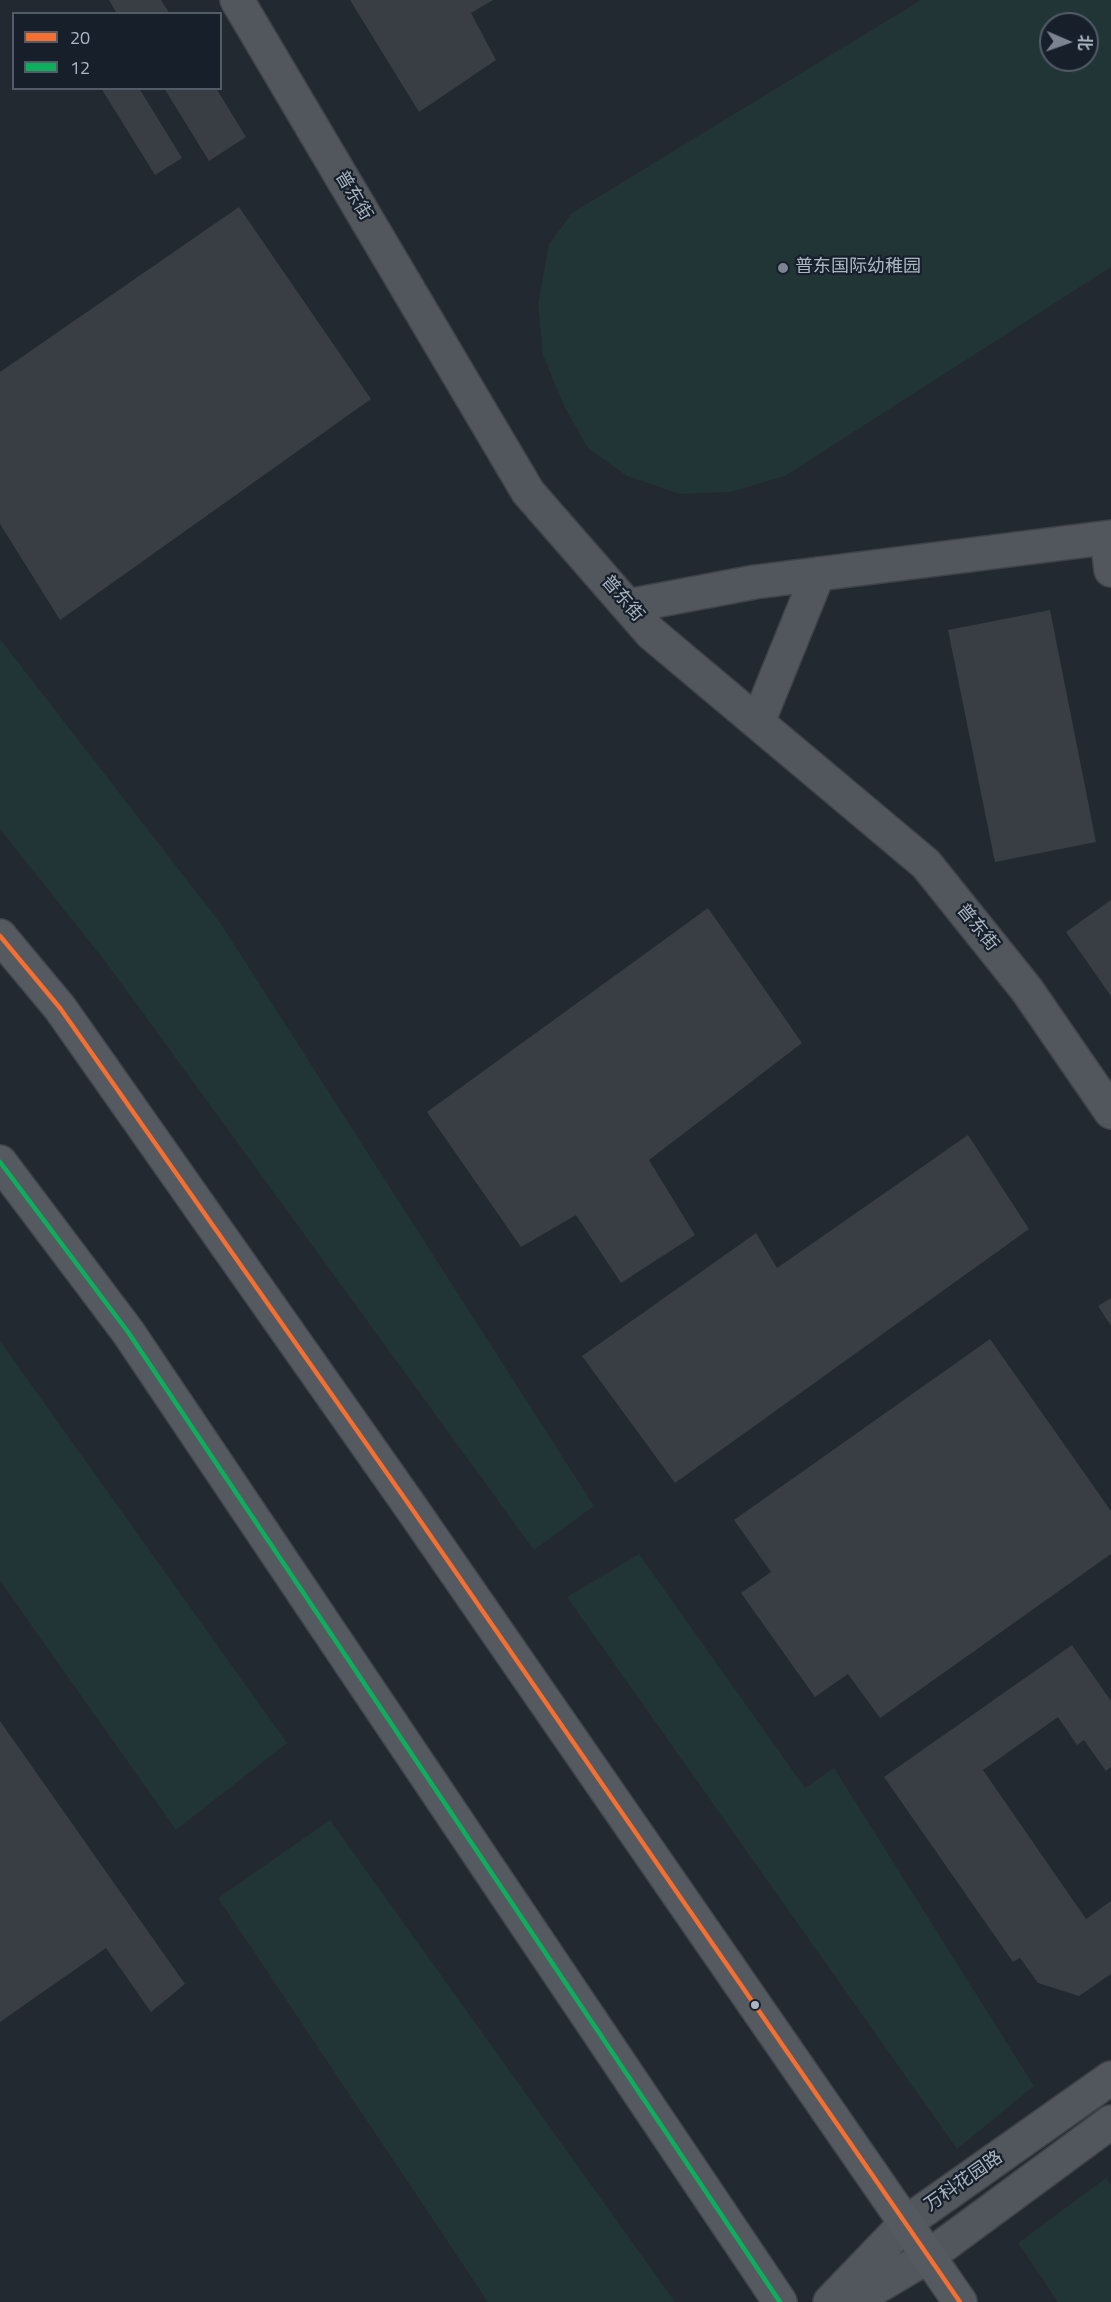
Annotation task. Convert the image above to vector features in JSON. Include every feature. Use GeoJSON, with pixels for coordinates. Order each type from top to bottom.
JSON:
{"type":"FeatureCollection","features":[{"type":"Feature","properties":{"kind":"main road"},"geometry":{"type":"LineString","coordinates":[[0,936],[66,1017],[416,1516],[907,2222],[960,2302]]}},
{"type":"Feature","properties":{"kind":"main road"},"geometry":{"type":"LineString","coordinates":[[0,1162],[128,1332],[780,2302]]}},
{"type":"Feature","properties":{"kind":"street","name":"普东街"},"geometry":{"type":"LineString","coordinates":[[237,0],[528,492],[651,633],[926,864],[1027,990],[1111,1112]]}},
{"type":"Feature","properties":{"kind":"street"},"geometry":{"type":"LineString","coordinates":[[628,606],[755,582],[1109,538],[1111,570]]}},
{"type":"Feature","properties":{"kind":"street"},"geometry":{"type":"LineString","coordinates":[[758,722],[818,574]]}},
{"type":"Feature","properties":{"kind":"street","name":"万科花园路"},"geometry":{"type":"LineString","coordinates":[[830,2302],[907,2222],[1111,2078]]}},
{"type":"Feature","properties":{"kind":"street","name":"万科花园路"},"geometry":{"type":"LineString","coordinates":[[852,2302],[929,2256],[1111,2122]]}},
{"type":"Feature","properties":{"kind":"shaded area"},"geometry":{"type":"Polygon","coordinates":[[[921,0],[1111,0],[1111,267],[785,476],[730,492],[680,494],[627,476],[588,448],[565,408],[543,355],[538,304],[549,244],[572,213],[921,0]]]}},
{"type":"Feature","properties":{"kind":"shaded area"},"geometry":{"type":"Polygon","coordinates":[[[0,639],[221,924],[594,1506],[534,1550],[108,965],[0,829],[0,639]]]}},
{"type":"Feature","properties":{"kind":"shaded area"},"geometry":{"type":"Polygon","coordinates":[[[0,1341],[287,1743],[176,1830],[0,1581],[0,1341]]]}},
{"type":"Feature","properties":{"kind":"shaded area"},"geometry":{"type":"Polygon","coordinates":[[[639,1554],[805,1788],[834,1768],[1034,2086],[957,2149],[567,1597],[639,1554]]]}},
{"type":"Feature","properties":{"kind":"shaded area"},"geometry":{"type":"Polygon","coordinates":[[[330,1820],[675,2302],[488,2302],[218,1898],[330,1820]]]}},
{"type":"Feature","properties":{"kind":"shaded area"},"geometry":{"type":"Polygon","coordinates":[[[1106,2178],[1111,2185],[1111,2302],[1058,2302],[1018,2243],[1106,2178]]]}},
{"type":"Feature","properties":{"kind":"building"},"geometry":{"type":"Polygon","coordinates":[[[109,0],[161,0],[169,12],[116,12],[109,0]]]}},
{"type":"Feature","properties":{"kind":"building"},"geometry":{"type":"Polygon","coordinates":[[[350,0],[493,0],[471,13],[496,60],[419,112],[350,0]]]}},
{"type":"Feature","properties":{"kind":"building"},"geometry":{"type":"Polygon","coordinates":[[[102,90],[140,90],[182,158],[155,175],[102,90]]]}},
{"type":"Feature","properties":{"kind":"building"},"geometry":{"type":"Polygon","coordinates":[[[165,90],[217,90],[246,137],[209,161],[165,90]]]}},
{"type":"Feature","properties":{"kind":"building"},"geometry":{"type":"Polygon","coordinates":[[[239,207],[371,399],[60,620],[0,524],[0,372],[239,207]]]}},
{"type":"Feature","properties":{"kind":"building"},"geometry":{"type":"Polygon","coordinates":[[[1050,610],[1096,842],[995,862],[948,630],[1050,610]]]}},
{"type":"Feature","properties":{"kind":"building"},"geometry":{"type":"Polygon","coordinates":[[[1111,900],[1111,996],[1066,932],[1111,900]]]}},
{"type":"Feature","properties":{"kind":"building"},"geometry":{"type":"Polygon","coordinates":[[[708,908],[802,1043],[649,1160],[695,1235],[621,1283],[576,1215],[521,1247],[427,1112],[708,908]]]}},
{"type":"Feature","properties":{"kind":"building"},"geometry":{"type":"Polygon","coordinates":[[[968,1135],[1029,1229],[675,1483],[582,1356],[756,1233],[777,1268],[968,1135]]]}},
{"type":"Feature","properties":{"kind":"building"},"geometry":{"type":"Polygon","coordinates":[[[1111,1298],[1111,1326],[1098,1306],[1111,1298]]]}},
{"type":"Feature","properties":{"kind":"building"},"geometry":{"type":"Polygon","coordinates":[[[990,1339],[1111,1511],[1111,1554],[880,1718],[848,1674],[815,1697],[741,1593],[771,1572],[734,1520],[990,1339]]]}},
{"type":"Feature","properties":{"kind":"building"},"geometry":{"type":"Polygon","coordinates":[[[1072,1645],[1111,1701],[1111,1767],[1106,1771],[1084,1740],[1077,1745],[1058,1717],[983,1770],[1086,1919],[1111,1901],[1111,1974],[1079,1996],[1038,1983],[1020,1958],[1013,1962],[884,1777],[1072,1645]]]}},
{"type":"Feature","properties":{"kind":"building"},"geometry":{"type":"Polygon","coordinates":[[[0,1721],[185,1984],[151,2012],[106,1948],[0,2022],[0,1721]]]}},
{"type":"Feature","properties":{"kind":"transit line","name":"20"},"geometry":{"type":"LineString","coordinates":[[0,936],[60,1008],[410,1506],[960,2302]]}},
{"type":"Feature","properties":{"kind":"transit line","name":"12"},"geometry":{"type":"LineString","coordinates":[[0,1162],[128,1332],[780,2302]]}},
{"type":"Feature","properties":{"kind":"place","name":"普东国际幼稚园"},"geometry":{"type":"Point","coordinates":[783,268]}}]}
